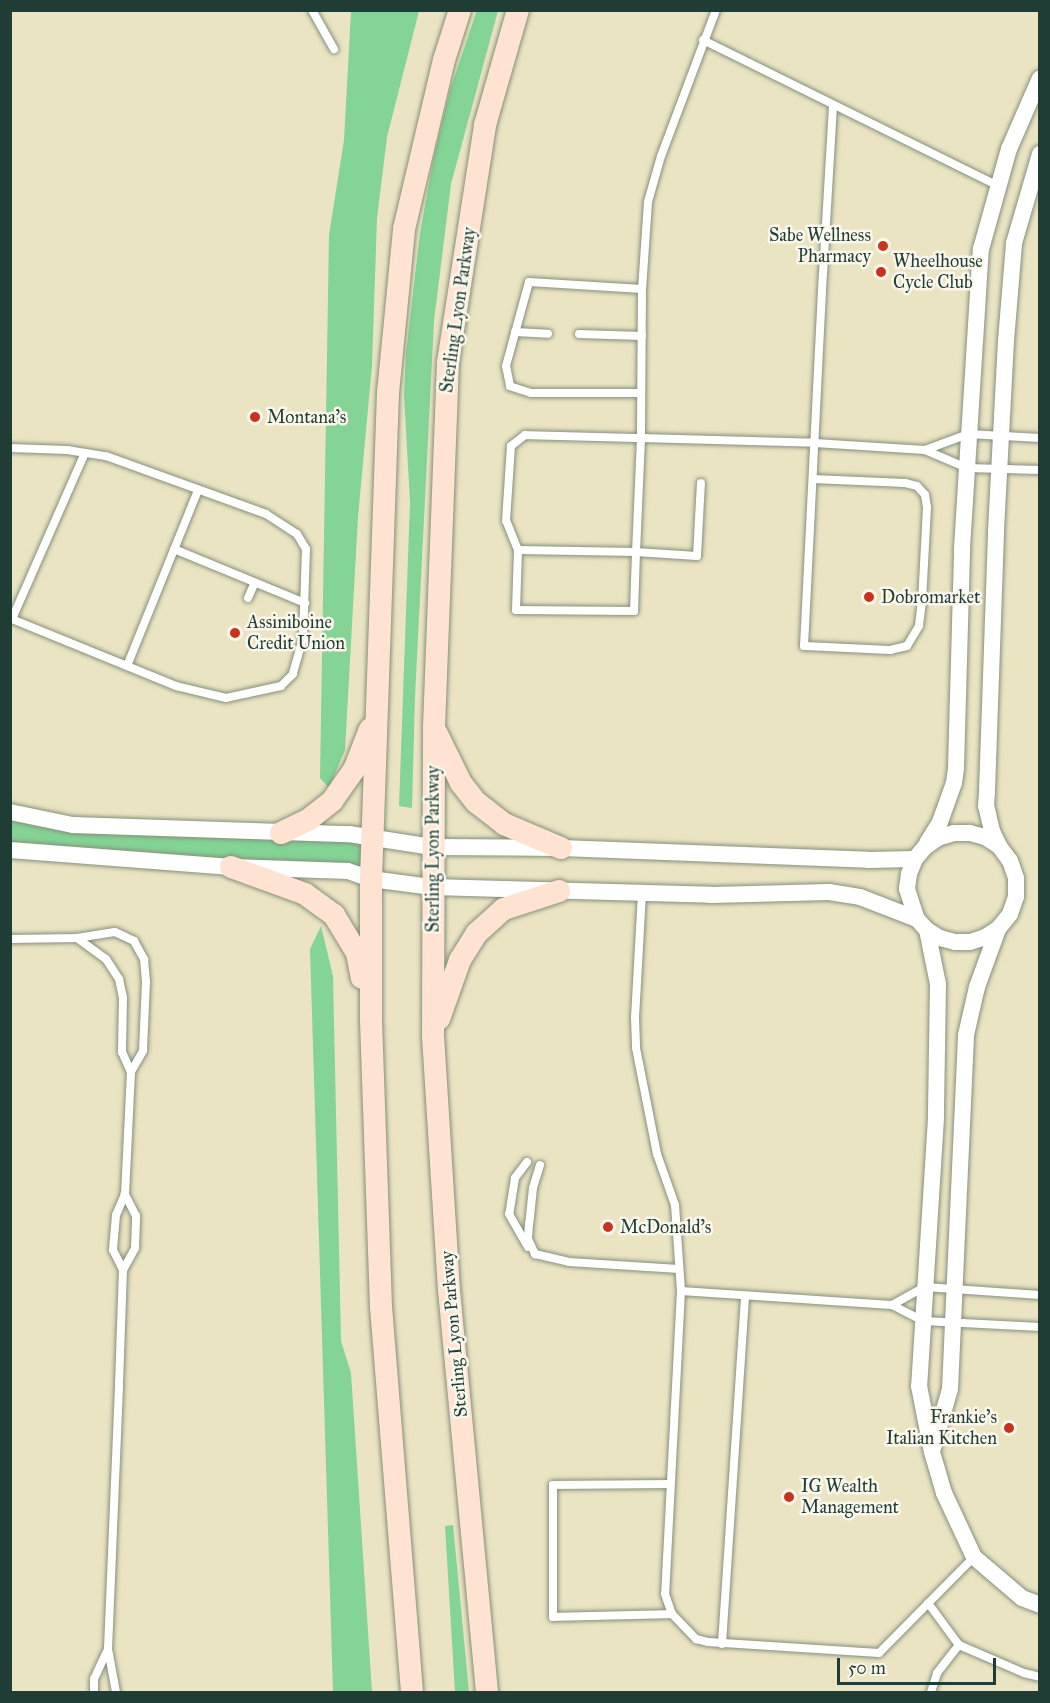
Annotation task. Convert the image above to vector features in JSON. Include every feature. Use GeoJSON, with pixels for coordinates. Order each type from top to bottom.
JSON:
{"type":"FeatureCollection","features":[{"type":"Feature","properties":{"kind":"main road"},"geometry":{"type":"LineString","coordinates":[[412,1692],[381,1307],[371,1018],[371,879],[388,393],[405,229],[444,60],[460,10]]}},
{"type":"Feature","properties":{"kind":"main road","name":"Sterling Lyon Parkway"},"geometry":{"type":"LineString","coordinates":[[487,1692],[449,1290],[433,1035],[434,727],[448,362],[485,125],[518,10]]}},
{"type":"Feature","properties":{"kind":"main road"},"geometry":{"type":"LineString","coordinates":[[281,833],[308,820],[332,801],[354,770],[377,710]]}},
{"type":"Feature","properties":{"kind":"main road"},"geometry":{"type":"LineString","coordinates":[[434,727],[461,783],[476,802],[504,824],[561,848]]}},
{"type":"Feature","properties":{"kind":"main road"},"geometry":{"type":"LineString","coordinates":[[231,867],[305,894],[334,915],[357,953],[371,1018]]}},
{"type":"Feature","properties":{"kind":"main road"},"geometry":{"type":"LineString","coordinates":[[433,1035],[459,960],[477,933],[504,909],[559,891]]}},
{"type":"Feature","properties":{"kind":"street"},"geometry":{"type":"LineString","coordinates":[[1040,78],[1009,149],[981,249],[968,434],[956,768],[954,783],[940,822],[909,874],[907,889],[910,905],[922,924],[938,984],[936,1118],[919,1386],[932,1452],[944,1493],[974,1557],[1022,1598],[1040,1605]]}},
{"type":"Feature","properties":{"kind":"street"},"geometry":{"type":"LineString","coordinates":[[932,1452],[950,1389],[966,1035],[977,987],[998,929],[1010,914],[1016,897],[1016,878],[1010,861],[992,831],[986,806],[1000,469],[1014,243],[1040,154]]}},
{"type":"Feature","properties":{"kind":"street"},"geometry":{"type":"LineString","coordinates":[[10,812],[73,825],[349,834],[432,847],[561,848],[852,860],[920,853],[938,838],[954,833],[970,833],[985,837],[999,846]]}},
{"type":"Feature","properties":{"kind":"street"},"geometry":{"type":"LineString","coordinates":[[10,850],[231,867],[348,871],[371,879],[432,887],[642,893],[829,892],[860,897],[922,924],[940,938],[955,942],[978,939],[998,929]]}},
{"type":"Feature","properties":{"kind":"lane"},"geometry":{"type":"LineString","coordinates":[[312,10],[334,49]]}},
{"type":"Feature","properties":{"kind":"lane"},"geometry":{"type":"LineString","coordinates":[[716,10],[661,156],[648,202],[642,290],[641,438],[634,610],[516,610],[518,550],[506,520],[511,446],[525,435],[641,438],[815,443],[925,450],[967,468],[1040,470]]}},
{"type":"Feature","properties":{"kind":"lane"},"geometry":{"type":"LineString","coordinates":[[703,40],[999,186]]}},
{"type":"Feature","properties":{"kind":"lane"},"geometry":{"type":"LineString","coordinates":[[813,479],[911,485],[917,486],[925,495],[927,507],[919,626],[907,646],[890,650],[804,646],[833,105]]}},
{"type":"Feature","properties":{"kind":"lane"},"geometry":{"type":"LineString","coordinates":[[641,393],[531,393],[510,387],[506,366],[529,282],[642,290]]}},
{"type":"Feature","properties":{"kind":"lane"},"geometry":{"type":"LineString","coordinates":[[515,332],[548,334]]}},
{"type":"Feature","properties":{"kind":"lane"},"geometry":{"type":"LineString","coordinates":[[579,334],[642,336]]}},
{"type":"Feature","properties":{"kind":"lane"},"geometry":{"type":"LineString","coordinates":[[925,450],[968,434],[1040,438]]}},
{"type":"Feature","properties":{"kind":"lane"},"geometry":{"type":"LineString","coordinates":[[10,448],[85,453],[106,456],[266,514],[297,534],[306,549],[301,647],[293,674],[281,686],[226,698],[176,686],[12,619],[85,453]]}},
{"type":"Feature","properties":{"kind":"lane"},"geometry":{"type":"LineString","coordinates":[[518,550],[636,552],[697,556],[700,483]]}},
{"type":"Feature","properties":{"kind":"lane"},"geometry":{"type":"LineString","coordinates":[[127,666],[198,490]]}},
{"type":"Feature","properties":{"kind":"lane"},"geometry":{"type":"LineString","coordinates":[[174,549],[305,603]]}},
{"type":"Feature","properties":{"kind":"lane"},"geometry":{"type":"LineString","coordinates":[[248,598],[255,582]]}},
{"type":"Feature","properties":{"kind":"lane"},"geometry":{"type":"LineString","coordinates":[[642,893],[635,1017],[636,1048],[657,1154],[675,1205],[681,1292],[665,1594],[672,1614],[696,1639],[722,1644],[879,1653],[974,1557]]}},
{"type":"Feature","properties":{"kind":"lane"},"geometry":{"type":"LineString","coordinates":[[10,939],[77,938],[95,934],[122,933],[134,941],[144,959],[146,982],[143,1052],[131,1072]]}},
{"type":"Feature","properties":{"kind":"lane"},"geometry":{"type":"LineString","coordinates":[[77,938],[105,959],[118,978],[123,999],[122,1052],[131,1072],[125,1194],[116,1215],[113,1250],[123,1270]]}},
{"type":"Feature","properties":{"kind":"lane"},"geometry":{"type":"LineString","coordinates":[[528,1162],[515,1178],[509,1214],[521,1239],[535,1254],[569,1262],[679,1269]]}},
{"type":"Feature","properties":{"kind":"lane"},"geometry":{"type":"LineString","coordinates":[[535,1254],[528,1239],[528,1232],[533,1188],[540,1165]]}},
{"type":"Feature","properties":{"kind":"lane"},"geometry":{"type":"LineString","coordinates":[[116,1692],[108,1649],[123,1270],[135,1248],[136,1216],[125,1194]]}},
{"type":"Feature","properties":{"kind":"lane"},"geometry":{"type":"LineString","coordinates":[[892,1305],[925,1287],[1040,1294]]}},
{"type":"Feature","properties":{"kind":"lane"},"geometry":{"type":"LineString","coordinates":[[681,1292],[892,1305],[924,1321],[1040,1327]]}},
{"type":"Feature","properties":{"kind":"lane"},"geometry":{"type":"LineString","coordinates":[[722,1644],[745,1296]]}},
{"type":"Feature","properties":{"kind":"lane"},"geometry":{"type":"LineString","coordinates":[[670,1484],[553,1485],[553,1617],[672,1614]]}},
{"type":"Feature","properties":{"kind":"lane"},"geometry":{"type":"LineString","coordinates":[[928,1603],[959,1645],[1024,1673],[1040,1677]]}},
{"type":"Feature","properties":{"kind":"lane"},"geometry":{"type":"LineString","coordinates":[[931,1692],[937,1673],[959,1645]]}},
{"type":"Feature","properties":{"kind":"lane"},"geometry":{"type":"LineString","coordinates":[[94,1692],[94,1679],[108,1649]]}},
{"type":"Feature","properties":{"kind":"green space"},"geometry":{"type":"Polygon","coordinates":[[[477,10],[498,11],[451,184],[434,321],[415,697],[412,808],[399,806],[410,502],[404,395],[406,353],[420,233],[434,156],[450,90],[477,10]]]}},
{"type":"Feature","properties":{"kind":"green space"},"geometry":{"type":"Polygon","coordinates":[[[351,11],[419,11],[387,137],[377,218],[372,366],[358,517],[345,750],[329,788],[320,778],[329,235],[344,140],[351,11]]]}},
{"type":"Feature","properties":{"kind":"green space"},"geometry":{"type":"Polygon","coordinates":[[[10,812],[73,825],[373,839],[371,879],[11,850],[10,812]]]}},
{"type":"Feature","properties":{"kind":"green space"},"geometry":{"type":"Polygon","coordinates":[[[321,926],[333,976],[341,1341],[351,1373],[372,1692],[333,1692],[310,949],[321,926]]]}},
{"type":"Feature","properties":{"kind":"green space"},"geometry":{"type":"Polygon","coordinates":[[[453,1525],[469,1692],[455,1692],[445,1526],[453,1525]]]}},
{"type":"Feature","properties":{"kind":"place","name":"Sabe Wellness Pharmacy"},"geometry":{"type":"Point","coordinates":[883,246]}},
{"type":"Feature","properties":{"kind":"place","name":"Wheelhouse Cycle Club"},"geometry":{"type":"Point","coordinates":[881,272]}},
{"type":"Feature","properties":{"kind":"place","name":"Montana's"},"geometry":{"type":"Point","coordinates":[255,417]}},
{"type":"Feature","properties":{"kind":"place","name":"Dobromarket"},"geometry":{"type":"Point","coordinates":[869,597]}},
{"type":"Feature","properties":{"kind":"place","name":"Assiniboine Credit Union"},"geometry":{"type":"Point","coordinates":[235,633]}},
{"type":"Feature","properties":{"kind":"place","name":"McDonald's"},"geometry":{"type":"Point","coordinates":[608,1227]}},
{"type":"Feature","properties":{"kind":"place","name":"Frankie's Italian Kitchen"},"geometry":{"type":"Point","coordinates":[1009,1428]}},
{"type":"Feature","properties":{"kind":"place","name":"IG Wealth Management"},"geometry":{"type":"Point","coordinates":[789,1497]}}]}
